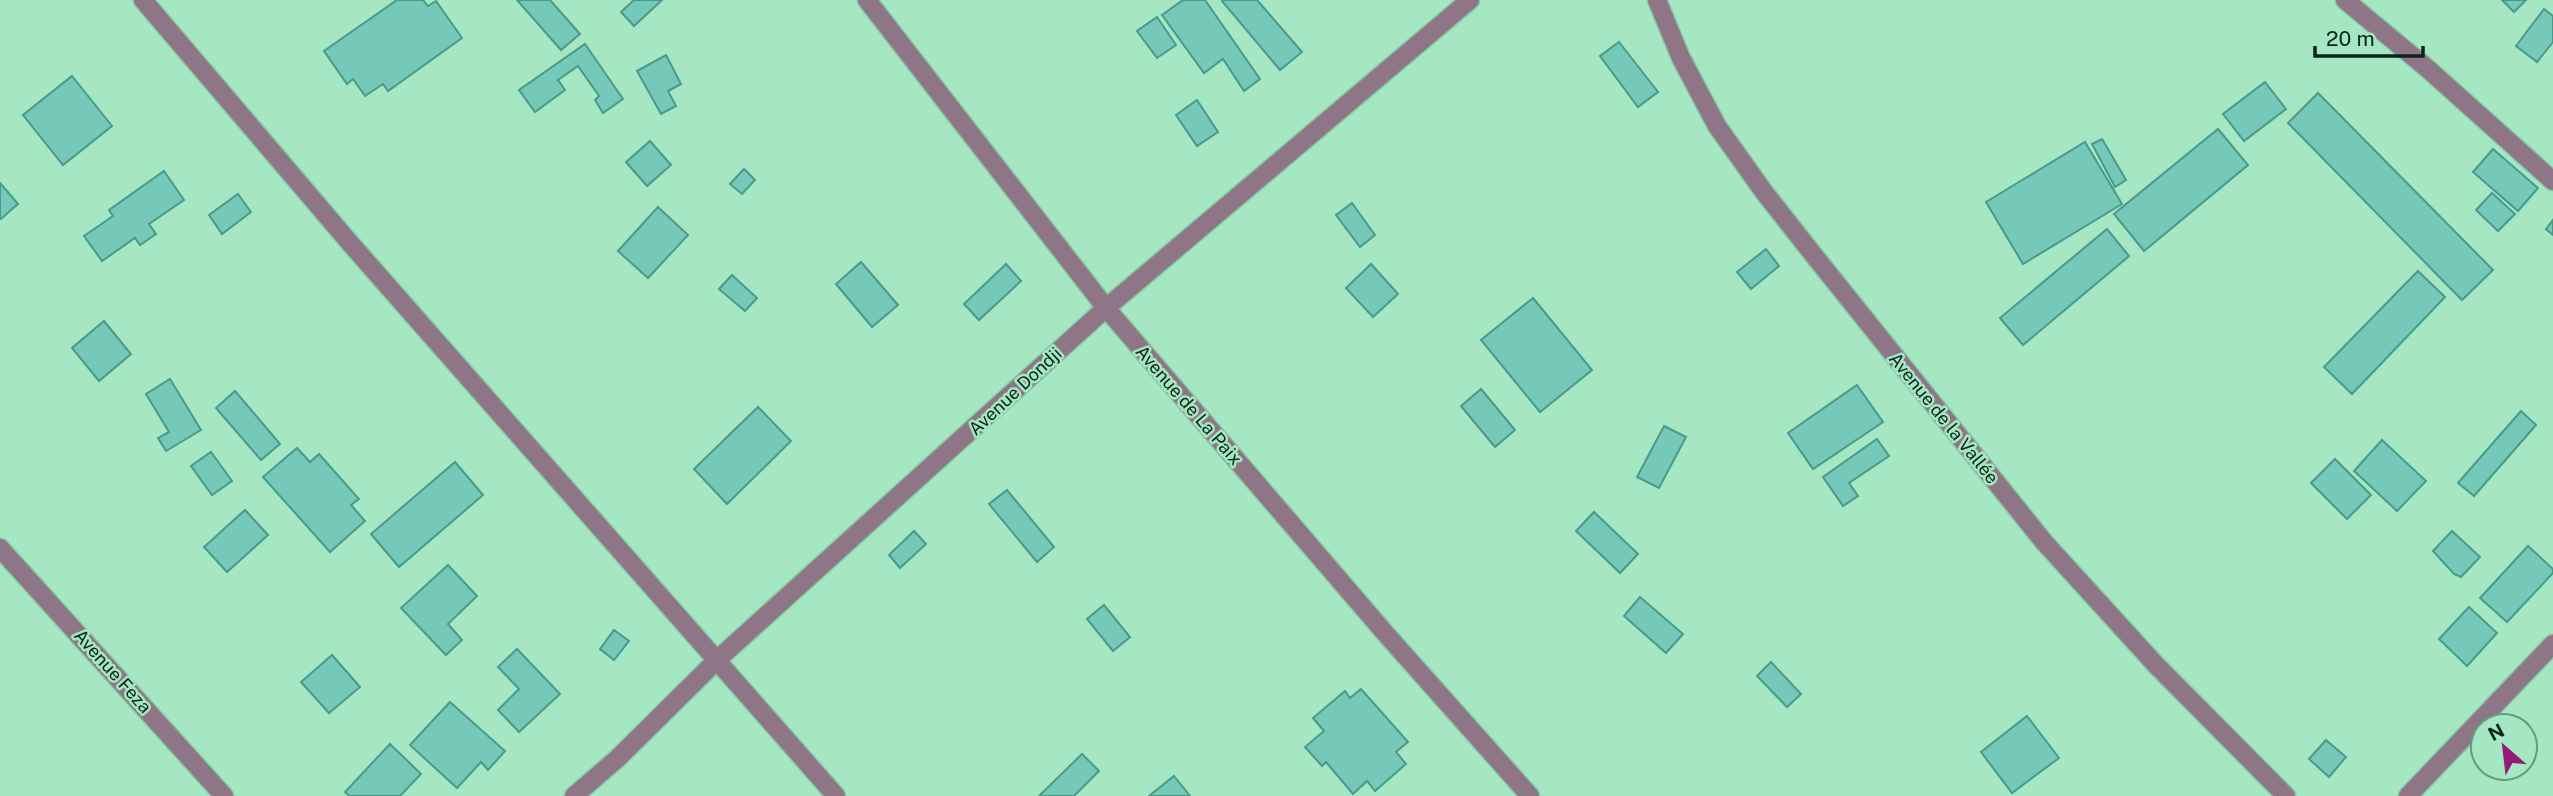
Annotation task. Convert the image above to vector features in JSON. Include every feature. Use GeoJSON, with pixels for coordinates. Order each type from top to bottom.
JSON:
{"type":"FeatureCollection","features":[{"type":"Feature","properties":{"kind":"street"},"geometry":{"type":"LineString","coordinates":[[143,0],[359,253],[836,796]]}},
{"type":"Feature","properties":{"kind":"street","name":"Avenue de La Paix"},"geometry":{"type":"LineString","coordinates":[[867,0],[1106,308],[1394,643],[1530,796]]}},
{"type":"Feature","properties":{"kind":"street","name":"Avenue Dondji"},"geometry":{"type":"LineString","coordinates":[[574,796],[618,758],[717,660],[1106,308],[1469,0]]}},
{"type":"Feature","properties":{"kind":"street","name":"Avenue de la Vallée"},"geometry":{"type":"LineString","coordinates":[[1657,0],[1681,58],[1717,126],[1808,249],[2044,542],[2156,665],[2286,796]]}},
{"type":"Feature","properties":{"kind":"street"},"geometry":{"type":"LineString","coordinates":[[2345,0],[2428,69],[2553,181]]}},
{"type":"Feature","properties":{"kind":"street","name":"Avenue Feza"},"geometry":{"type":"LineString","coordinates":[[0,548],[224,796]]}},
{"type":"Feature","properties":{"kind":"street"},"geometry":{"type":"LineString","coordinates":[[2407,796],[2553,644]]}},
{"type":"Feature","properties":{"kind":"building"},"geometry":{"type":"Polygon","coordinates":[[[397,0],[423,0],[428,6],[436,1],[462,38],[388,91],[383,84],[365,96],[353,79],[347,84],[324,51],[397,0]]]}},
{"type":"Feature","properties":{"kind":"building"},"geometry":{"type":"Polygon","coordinates":[[[517,0],[550,0],[580,34],[561,50],[517,0]]]}},
{"type":"Feature","properties":{"kind":"building"},"geometry":{"type":"Polygon","coordinates":[[[634,0],[662,0],[634,26],[621,12],[634,0]]]}},
{"type":"Feature","properties":{"kind":"building"},"geometry":{"type":"Polygon","coordinates":[[[1183,0],[1205,0],[1260,79],[1244,91],[1223,59],[1204,73],[1162,15],[1183,0]]]}},
{"type":"Feature","properties":{"kind":"building"},"geometry":{"type":"Polygon","coordinates":[[[1223,0],[1257,0],[1302,52],[1280,70],[1223,0]]]}},
{"type":"Feature","properties":{"kind":"building"},"geometry":{"type":"Polygon","coordinates":[[[2502,0],[2526,0],[2514,12],[2502,0]]]}},
{"type":"Feature","properties":{"kind":"building"},"geometry":{"type":"Polygon","coordinates":[[[2544,9],[2553,16],[2553,42],[2537,62],[2516,46],[2544,9]]]}},
{"type":"Feature","properties":{"kind":"building"},"geometry":{"type":"Polygon","coordinates":[[[1157,17],[1176,45],[1157,58],[1137,31],[1157,17]]]}},
{"type":"Feature","properties":{"kind":"building"},"geometry":{"type":"Polygon","coordinates":[[[1619,42],[1658,92],[1638,107],[1600,56],[1619,42]]]}},
{"type":"Feature","properties":{"kind":"building"},"geometry":{"type":"Polygon","coordinates":[[[585,44],[623,99],[603,113],[595,100],[599,96],[578,66],[558,80],[565,90],[535,112],[519,90],[585,44]]]}},
{"type":"Feature","properties":{"kind":"building"},"geometry":{"type":"Polygon","coordinates":[[[666,55],[681,84],[668,91],[676,106],[661,114],[637,71],[666,55]]]}},
{"type":"Feature","properties":{"kind":"building"},"geometry":{"type":"Polygon","coordinates":[[[72,76],[112,126],[63,165],[23,115],[72,76]]]}},
{"type":"Feature","properties":{"kind":"building"},"geometry":{"type":"Polygon","coordinates":[[[2265,82],[2286,109],[2244,141],[2223,114],[2265,82]]]}},
{"type":"Feature","properties":{"kind":"building"},"geometry":{"type":"Polygon","coordinates":[[[2318,93],[2493,270],[2462,300],[2288,123],[2318,93]]]}},
{"type":"Feature","properties":{"kind":"building"},"geometry":{"type":"Polygon","coordinates":[[[1197,100],[1218,132],[1197,146],[1176,115],[1197,100]]]}},
{"type":"Feature","properties":{"kind":"building"},"geometry":{"type":"Polygon","coordinates":[[[2218,129],[2248,165],[2144,251],[2114,214],[2218,129]]]}},
{"type":"Feature","properties":{"kind":"building"},"geometry":{"type":"Polygon","coordinates":[[[2102,139],[2126,180],[2115,187],[2092,144],[2102,139]]]}},
{"type":"Feature","properties":{"kind":"building"},"geometry":{"type":"Polygon","coordinates":[[[650,141],[671,165],[647,186],[626,162],[650,141]]]}},
{"type":"Feature","properties":{"kind":"building"},"geometry":{"type":"Polygon","coordinates":[[[2085,142],[2122,204],[2023,264],[1986,202],[2085,142]]]}},
{"type":"Feature","properties":{"kind":"building"},"geometry":{"type":"Polygon","coordinates":[[[2493,149],[2538,188],[2518,211],[2473,172],[2493,149]]]}},
{"type":"Feature","properties":{"kind":"building"},"geometry":{"type":"Polygon","coordinates":[[[744,169],[755,180],[742,194],[730,184],[744,169]]]}},
{"type":"Feature","properties":{"kind":"building"},"geometry":{"type":"Polygon","coordinates":[[[164,171],[184,200],[149,224],[156,234],[140,245],[135,238],[102,261],[84,236],[113,216],[109,210],[164,171]]]}},
{"type":"Feature","properties":{"kind":"building"},"geometry":{"type":"Polygon","coordinates":[[[0,183],[18,204],[1,219],[0,218],[0,183]]]}},
{"type":"Feature","properties":{"kind":"building"},"geometry":{"type":"Polygon","coordinates":[[[2492,193],[2515,214],[2498,231],[2476,210],[2492,193]]]}},
{"type":"Feature","properties":{"kind":"building"},"geometry":{"type":"Polygon","coordinates":[[[238,194],[251,212],[222,234],[209,215],[238,194]]]}},
{"type":"Feature","properties":{"kind":"building"},"geometry":{"type":"Polygon","coordinates":[[[1352,203],[1375,235],[1360,247],[1336,215],[1352,203]]]}},
{"type":"Feature","properties":{"kind":"building"},"geometry":{"type":"Polygon","coordinates":[[[658,207],[688,235],[648,278],[618,251],[658,207]]]}},
{"type":"Feature","properties":{"kind":"building"},"geometry":{"type":"Polygon","coordinates":[[[2553,220],[2553,235],[2546,229],[2553,220]]]}},
{"type":"Feature","properties":{"kind":"building"},"geometry":{"type":"Polygon","coordinates":[[[2107,229],[2129,256],[2023,345],[2000,318],[2107,229]]]}},
{"type":"Feature","properties":{"kind":"building"},"geometry":{"type":"Polygon","coordinates":[[[1766,249],[1779,266],[1751,289],[1737,272],[1766,249]]]}},
{"type":"Feature","properties":{"kind":"building"},"geometry":{"type":"Polygon","coordinates":[[[861,262],[898,305],[872,327],[836,284],[861,262]]]}},
{"type":"Feature","properties":{"kind":"building"},"geometry":{"type":"Polygon","coordinates":[[[1006,264],[1021,281],[979,320],[964,304],[1006,264]]]}},
{"type":"Feature","properties":{"kind":"building"},"geometry":{"type":"Polygon","coordinates":[[[1371,264],[1398,294],[1373,317],[1346,288],[1371,264]]]}},
{"type":"Feature","properties":{"kind":"building"},"geometry":{"type":"Polygon","coordinates":[[[2418,271],[2445,297],[2352,394],[2324,367],[2418,271]]]}},
{"type":"Feature","properties":{"kind":"building"},"geometry":{"type":"Polygon","coordinates":[[[732,275],[757,298],[745,311],[719,289],[732,275]]]}},
{"type":"Feature","properties":{"kind":"building"},"geometry":{"type":"Polygon","coordinates":[[[1533,298],[1592,370],[1540,412],[1481,340],[1533,298]]]}},
{"type":"Feature","properties":{"kind":"building"},"geometry":{"type":"Polygon","coordinates":[[[104,321],[131,354],[99,381],[72,348],[104,321]]]}},
{"type":"Feature","properties":{"kind":"building"},"geometry":{"type":"Polygon","coordinates":[[[170,379],[201,430],[166,451],[158,438],[169,432],[146,394],[170,379]]]}},
{"type":"Feature","properties":{"kind":"building"},"geometry":{"type":"Polygon","coordinates":[[[1857,385],[1883,422],[1813,469],[1788,433],[1857,385]]]}},
{"type":"Feature","properties":{"kind":"building"},"geometry":{"type":"Polygon","coordinates":[[[1481,389],[1515,430],[1495,447],[1461,406],[1481,389]]]}},
{"type":"Feature","properties":{"kind":"building"},"geometry":{"type":"Polygon","coordinates":[[[235,391],[280,444],[261,460],[216,408],[235,391]]]}},
{"type":"Feature","properties":{"kind":"building"},"geometry":{"type":"Polygon","coordinates":[[[758,407],[791,441],[727,504],[694,469],[758,407]]]}},
{"type":"Feature","properties":{"kind":"building"},"geometry":{"type":"Polygon","coordinates":[[[2521,411],[2536,425],[2474,496],[2458,483],[2521,411]]]}},
{"type":"Feature","properties":{"kind":"building"},"geometry":{"type":"Polygon","coordinates":[[[1664,426],[1686,437],[1659,488],[1637,477],[1664,426]]]}},
{"type":"Feature","properties":{"kind":"building"},"geometry":{"type":"Polygon","coordinates":[[[1877,439],[1889,456],[1849,483],[1858,496],[1843,506],[1823,477],[1877,439]]]}},
{"type":"Feature","properties":{"kind":"building"},"geometry":{"type":"Polygon","coordinates":[[[2382,440],[2426,481],[2397,511],[2354,471],[2382,440]]]}},
{"type":"Feature","properties":{"kind":"building"},"geometry":{"type":"Polygon","coordinates":[[[297,448],[310,462],[319,454],[359,499],[351,505],[365,521],[330,552],[263,477],[297,448]]]}},
{"type":"Feature","properties":{"kind":"building"},"geometry":{"type":"Polygon","coordinates":[[[211,452],[232,481],[212,495],[191,466],[211,452]]]}},
{"type":"Feature","properties":{"kind":"building"},"geometry":{"type":"Polygon","coordinates":[[[2335,459],[2371,495],[2347,519],[2311,483],[2335,459]]]}},
{"type":"Feature","properties":{"kind":"building"},"geometry":{"type":"Polygon","coordinates":[[[455,462],[483,495],[399,567],[371,534],[455,462]]]}},
{"type":"Feature","properties":{"kind":"building"},"geometry":{"type":"Polygon","coordinates":[[[1007,490],[1054,547],[1037,562],[989,504],[1007,490]]]}},
{"type":"Feature","properties":{"kind":"building"},"geometry":{"type":"Polygon","coordinates":[[[245,510],[268,535],[227,572],[204,547],[245,510]]]}},
{"type":"Feature","properties":{"kind":"building"},"geometry":{"type":"Polygon","coordinates":[[[1594,512],[1638,554],[1620,573],[1576,531],[1594,512]]]}},
{"type":"Feature","properties":{"kind":"building"},"geometry":{"type":"Polygon","coordinates":[[[914,531],[926,544],[900,568],[889,555],[914,531]]]}},
{"type":"Feature","properties":{"kind":"building"},"geometry":{"type":"Polygon","coordinates":[[[2452,531],[2480,557],[2461,577],[2454,574],[2433,551],[2452,531]]]}},
{"type":"Feature","properties":{"kind":"building"},"geometry":{"type":"Polygon","coordinates":[[[2528,546],[2553,569],[2553,573],[2507,622],[2480,598],[2528,546]]]}},
{"type":"Feature","properties":{"kind":"building"},"geometry":{"type":"Polygon","coordinates":[[[448,565],[477,596],[448,624],[462,640],[446,655],[401,608],[448,565]]]}},
{"type":"Feature","properties":{"kind":"building"},"geometry":{"type":"Polygon","coordinates":[[[1640,597],[1683,634],[1666,653],[1624,616],[1640,597]]]}},
{"type":"Feature","properties":{"kind":"building"},"geometry":{"type":"Polygon","coordinates":[[[1104,605],[1130,637],[1113,651],[1087,619],[1104,605]]]}},
{"type":"Feature","properties":{"kind":"building"},"geometry":{"type":"Polygon","coordinates":[[[2469,607],[2497,633],[2467,666],[2439,639],[2469,607]]]}},
{"type":"Feature","properties":{"kind":"building"},"geometry":{"type":"Polygon","coordinates":[[[614,630],[629,641],[614,660],[600,649],[614,630]]]}},
{"type":"Feature","properties":{"kind":"building"},"geometry":{"type":"Polygon","coordinates":[[[517,649],[560,694],[519,732],[498,710],[519,689],[498,667],[517,649]]]}},
{"type":"Feature","properties":{"kind":"building"},"geometry":{"type":"Polygon","coordinates":[[[332,655],[360,687],[329,713],[301,682],[332,655]]]}},
{"type":"Feature","properties":{"kind":"building"},"geometry":{"type":"Polygon","coordinates":[[[1771,662],[1801,694],[1787,707],[1757,676],[1771,662]]]}},
{"type":"Feature","properties":{"kind":"building"},"geometry":{"type":"Polygon","coordinates":[[[1361,689],[1408,742],[1396,752],[1406,764],[1375,791],[1367,781],[1353,794],[1326,762],[1322,766],[1305,747],[1324,731],[1313,718],[1345,691],[1350,698],[1361,689]]]}},
{"type":"Feature","properties":{"kind":"building"},"geometry":{"type":"Polygon","coordinates":[[[450,702],[505,751],[488,770],[481,762],[457,788],[410,745],[450,702]]]}},
{"type":"Feature","properties":{"kind":"building"},"geometry":{"type":"Polygon","coordinates":[[[2027,716],[2059,758],[2012,793],[1981,752],[2027,716]]]}},
{"type":"Feature","properties":{"kind":"building"},"geometry":{"type":"Polygon","coordinates":[[[2326,740],[2346,757],[2329,777],[2309,759],[2326,740]]]}},
{"type":"Feature","properties":{"kind":"building"},"geometry":{"type":"Polygon","coordinates":[[[390,744],[421,774],[400,796],[349,796],[345,792],[390,744]]]}},
{"type":"Feature","properties":{"kind":"building"},"geometry":{"type":"Polygon","coordinates":[[[1082,754],[1099,771],[1074,796],[1039,796],[1082,754]]]}},
{"type":"Feature","properties":{"kind":"building"},"geometry":{"type":"Polygon","coordinates":[[[1174,776],[1190,796],[1149,796],[1174,776]]]}}]}
